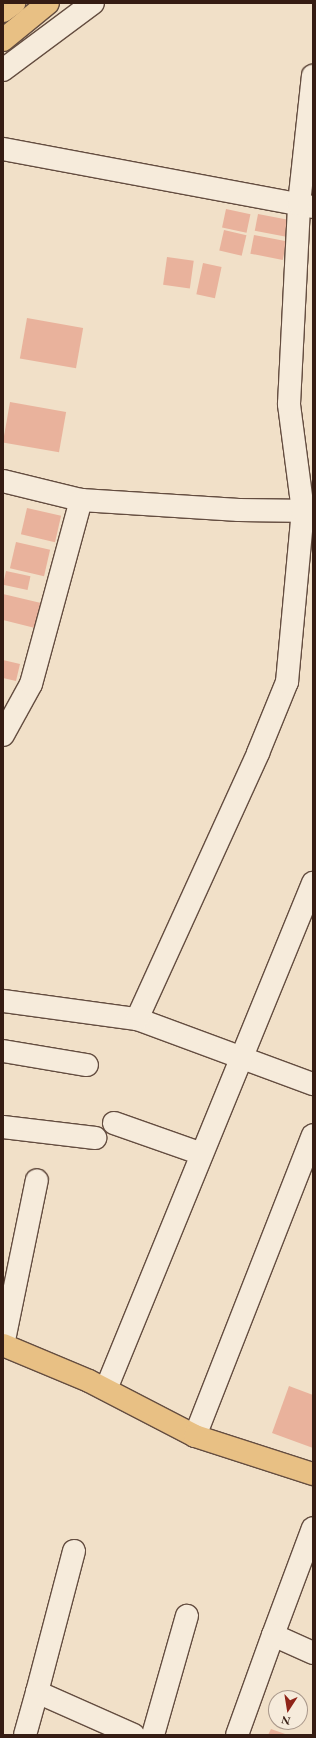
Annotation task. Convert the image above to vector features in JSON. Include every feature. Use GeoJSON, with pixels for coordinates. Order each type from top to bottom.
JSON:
{"type":"FeatureCollection","features":[{"type":"Feature","properties":{"kind":"main road"},"geometry":{"type":"LineString","coordinates":[[3,11],[14,3]]}},
{"type":"Feature","properties":{"kind":"main road"},"geometry":{"type":"LineString","coordinates":[[3,40],[48,3]]}},
{"type":"Feature","properties":{"kind":"main road"},"geometry":{"type":"LineString","coordinates":[[3,1345],[106,1390],[195,1436],[313,1474]]}},
{"type":"Feature","properties":{"kind":"street"},"geometry":{"type":"LineString","coordinates":[[3,70],[93,3]]}},
{"type":"Feature","properties":{"kind":"street"},"geometry":{"type":"LineString","coordinates":[[137,1019],[258,753],[287,682],[308,511],[289,404],[306,206],[313,76]]}},
{"type":"Feature","properties":{"kind":"street"},"geometry":{"type":"LineString","coordinates":[[3,149],[306,206]]}},
{"type":"Feature","properties":{"kind":"street"},"geometry":{"type":"LineString","coordinates":[[3,481],[81,500],[239,510],[308,511]]}},
{"type":"Feature","properties":{"kind":"street"},"geometry":{"type":"LineString","coordinates":[[3,735],[31,684],[81,500]]}},
{"type":"Feature","properties":{"kind":"street"},"geometry":{"type":"LineString","coordinates":[[106,1390],[313,882]]}},
{"type":"Feature","properties":{"kind":"street"},"geometry":{"type":"LineString","coordinates":[[3,1001],[137,1019],[313,1084]]}},
{"type":"Feature","properties":{"kind":"street"},"geometry":{"type":"LineString","coordinates":[[3,1051],[87,1065]]}},
{"type":"Feature","properties":{"kind":"street"},"geometry":{"type":"LineString","coordinates":[[114,1122],[202,1154]]}},
{"type":"Feature","properties":{"kind":"street"},"geometry":{"type":"LineString","coordinates":[[3,1127],[95,1138]]}},
{"type":"Feature","properties":{"kind":"street"},"geometry":{"type":"LineString","coordinates":[[195,1436],[313,1135]]}},
{"type":"Feature","properties":{"kind":"street"},"geometry":{"type":"LineString","coordinates":[[3,1345],[37,1180]]}},
{"type":"Feature","properties":{"kind":"street"},"geometry":{"type":"LineString","coordinates":[[237,1735],[313,1528]]}},
{"type":"Feature","properties":{"kind":"street"},"geometry":{"type":"LineString","coordinates":[[24,1735],[37,1692],[74,1551]]}},
{"type":"Feature","properties":{"kind":"street"},"geometry":{"type":"LineString","coordinates":[[153,1735],[187,1616]]}},
{"type":"Feature","properties":{"kind":"street"},"geometry":{"type":"LineString","coordinates":[[273,1635],[313,1653]]}},
{"type":"Feature","properties":{"kind":"street"},"geometry":{"type":"LineString","coordinates":[[37,1692],[134,1735]]}},
{"type":"Feature","properties":{"kind":"building"},"geometry":{"type":"Polygon","coordinates":[[[226,209],[250,214],[247,233],[222,228],[226,209]]]}},
{"type":"Feature","properties":{"kind":"building"},"geometry":{"type":"Polygon","coordinates":[[[258,214],[289,220],[286,237],[255,231],[258,214]]]}},
{"type":"Feature","properties":{"kind":"building"},"geometry":{"type":"Polygon","coordinates":[[[224,230],[246,235],[242,256],[219,250],[224,230]]]}},
{"type":"Feature","properties":{"kind":"building"},"geometry":{"type":"Polygon","coordinates":[[[254,235],[286,241],[283,260],[250,254],[254,235]]]}},
{"type":"Feature","properties":{"kind":"building"},"geometry":{"type":"Polygon","coordinates":[[[167,257],[194,261],[190,288],[163,285],[167,257]]]}},
{"type":"Feature","properties":{"kind":"building"},"geometry":{"type":"Polygon","coordinates":[[[203,263],[222,267],[215,298],[196,294],[203,263]]]}},
{"type":"Feature","properties":{"kind":"building"},"geometry":{"type":"Polygon","coordinates":[[[27,318],[83,328],[76,368],[20,358],[27,318]]]}},
{"type":"Feature","properties":{"kind":"building"},"geometry":{"type":"Polygon","coordinates":[[[10,402],[66,412],[59,452],[3,442],[10,402]]]}},
{"type":"Feature","properties":{"kind":"building"},"geometry":{"type":"Polygon","coordinates":[[[27,508],[61,516],[55,542],[21,534],[27,508]]]}},
{"type":"Feature","properties":{"kind":"building"},"geometry":{"type":"Polygon","coordinates":[[[16,542],[50,550],[44,576],[10,568],[16,542]]]}},
{"type":"Feature","properties":{"kind":"building"},"geometry":{"type":"Polygon","coordinates":[[[6,571],[30,576],[28,590],[3,585],[6,571]]]}},
{"type":"Feature","properties":{"kind":"building"},"geometry":{"type":"Polygon","coordinates":[[[3,594],[41,603],[35,628],[3,620],[3,594]]]}},
{"type":"Feature","properties":{"kind":"building"},"geometry":{"type":"Polygon","coordinates":[[[3,660],[20,664],[16,681],[3,678],[3,660]]]}},
{"type":"Feature","properties":{"kind":"building"},"geometry":{"type":"Polygon","coordinates":[[[289,1386],[313,1395],[313,1448],[272,1433],[289,1386]]]}},
{"type":"Feature","properties":{"kind":"building"},"geometry":{"type":"Polygon","coordinates":[[[270,1730],[274,1730],[288,1735],[268,1735],[270,1730]]]}}]}
